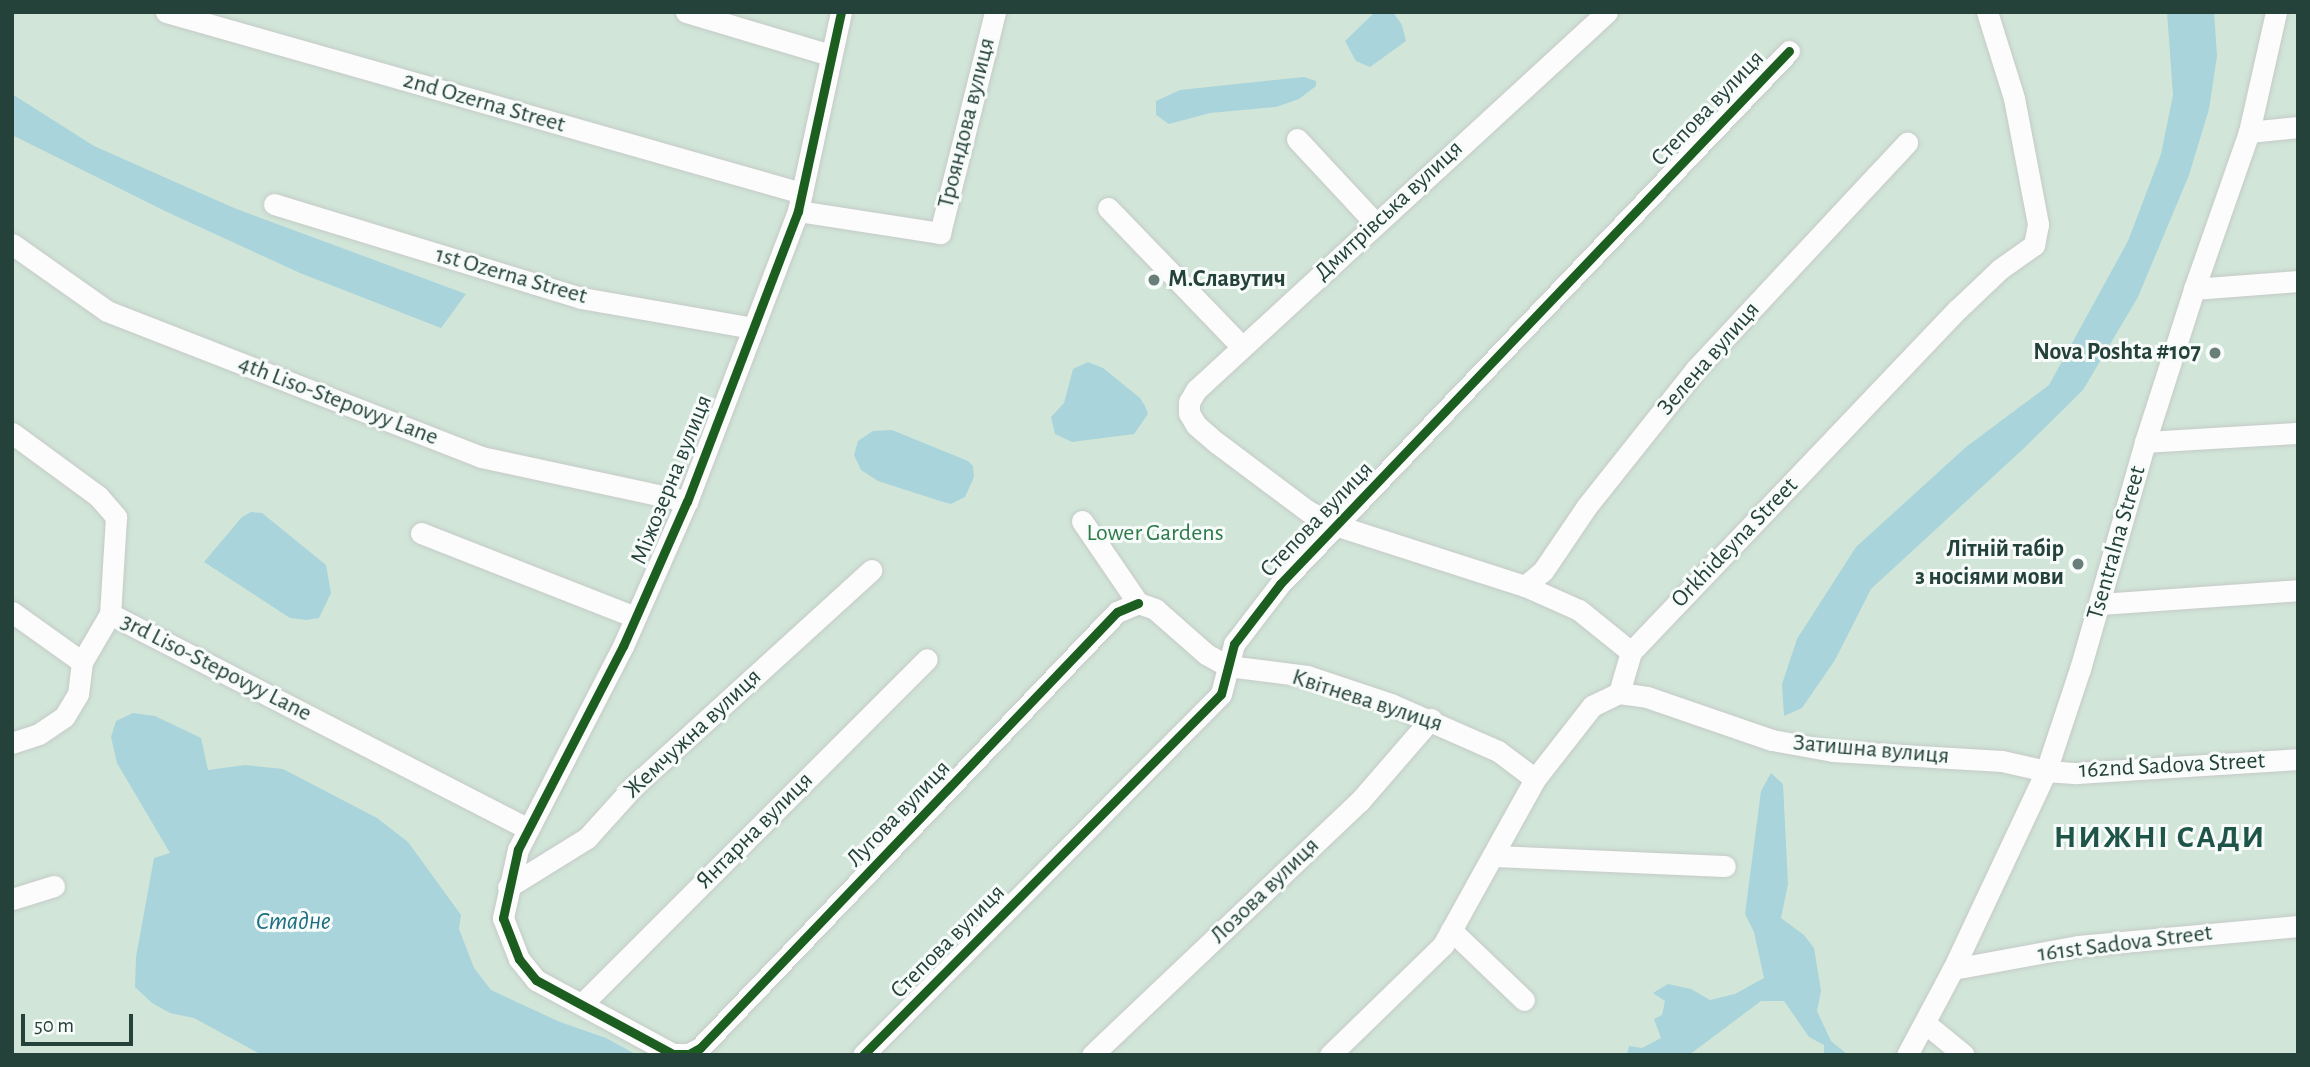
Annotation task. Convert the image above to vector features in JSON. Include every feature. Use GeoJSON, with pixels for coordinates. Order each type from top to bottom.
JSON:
{"type":"FeatureCollection","features":[{"type":"Feature","properties":{"kind":"street","name":"2nd Ozerna Street"},"geometry":{"type":"LineString","coordinates":[[166,12],[800,202],[940,233]]}},
{"type":"Feature","properties":{"kind":"street"},"geometry":{"type":"LineString","coordinates":[[686,12],[831,55]]}},
{"type":"Feature","properties":{"kind":"street","name":"Міжозерна вулиця"},"geometry":{"type":"LineString","coordinates":[[583,1003],[536,980],[512,946],[503,918],[508,887],[527,828],[635,617],[687,501],[753,328],[800,202],[841,12]]}},
{"type":"Feature","properties":{"kind":"street","name":"Трояндова вулиця"},"geometry":{"type":"LineString","coordinates":[[940,233],[995,12]]}},
{"type":"Feature","properties":{"kind":"street","name":"Дмитрівська вулиця"},"geometry":{"type":"LineString","coordinates":[[1607,12],[1196,390],[1189,402],[1189,413],[1196,425],[1217,443],[1308,511],[1338,526],[1525,586],[1579,610],[1631,652]]}},
{"type":"Feature","properties":{"kind":"street","name":"Orkhideyna Street"},"geometry":{"type":"LineString","coordinates":[[1619,693],[1631,652],[1958,309],[2000,269],[2034,245],[2038,225],[2014,98],[1987,12]]}},
{"type":"Feature","properties":{"kind":"street","name":"Tsentralna Street"},"geometry":{"type":"LineString","coordinates":[[1907,1055],[1953,968],[2046,771],[2100,604],[2145,442],[2194,289],[2249,132],[2276,12]]}},
{"type":"Feature","properties":{"kind":"street","name":"Степова вулиця"},"geometry":{"type":"LineString","coordinates":[[863,1055],[1221,694],[1234,644],[1280,584],[1789,51]]}},
{"type":"Feature","properties":{"kind":"street"},"geometry":{"type":"LineString","coordinates":[[2249,132],[2298,127]]}},
{"type":"Feature","properties":{"kind":"street"},"geometry":{"type":"LineString","coordinates":[[1297,139],[1375,223]]}},
{"type":"Feature","properties":{"kind":"street","name":"Зелена вулиця"},"geometry":{"type":"LineString","coordinates":[[1525,586],[1544,571],[1587,506],[1695,370],[1906,143]]}},
{"type":"Feature","properties":{"kind":"street","name":"1st Ozerna Street"},"geometry":{"type":"LineString","coordinates":[[274,204],[581,298],[753,328]]}},
{"type":"Feature","properties":{"kind":"street"},"geometry":{"type":"LineString","coordinates":[[1108,208],[1242,347]]}},
{"type":"Feature","properties":{"kind":"street","name":"4th Liso-Stepovyy Lane"},"geometry":{"type":"LineString","coordinates":[[12,244],[107,311],[481,457],[687,501]]}},
{"type":"Feature","properties":{"kind":"street"},"geometry":{"type":"LineString","coordinates":[[2194,289],[2298,281]]}},
{"type":"Feature","properties":{"kind":"street","name":"3rd Liso-Stepovyy Lane"},"geometry":{"type":"LineString","coordinates":[[12,433],[98,496],[116,517],[110,614],[527,828]]}},
{"type":"Feature","properties":{"kind":"street"},"geometry":{"type":"LineString","coordinates":[[2145,442],[2298,433]]}},
{"type":"Feature","properties":{"kind":"street","name":"Квітнева вулиця"},"geometry":{"type":"LineString","coordinates":[[1082,521],[1138,603],[1155,609],[1206,654],[1228,666],[1307,676],[1431,719],[1498,751],[1535,779]]}},
{"type":"Feature","properties":{"kind":"street"},"geometry":{"type":"LineString","coordinates":[[421,533],[635,617]]}},
{"type":"Feature","properties":{"kind":"street","name":"Жемчужна вулиця"},"geometry":{"type":"LineString","coordinates":[[508,887],[587,838],[634,786],[871,570]]}},
{"type":"Feature","properties":{"kind":"street"},"geometry":{"type":"LineString","coordinates":[[2100,604],[2298,590]]}},
{"type":"Feature","properties":{"kind":"street","name":"Лугова вулиця"},"geometry":{"type":"LineString","coordinates":[[689,1054],[700,1048],[1118,612],[1138,603]]}},
{"type":"Feature","properties":{"kind":"street"},"geometry":{"type":"LineString","coordinates":[[12,612],[82,662]]}},
{"type":"Feature","properties":{"kind":"street"},"geometry":{"type":"LineString","coordinates":[[12,743],[39,734],[64,717],[78,694],[82,662],[110,614]]}},
{"type":"Feature","properties":{"kind":"street","name":"Янтарна вулиця"},"geometry":{"type":"LineString","coordinates":[[583,1003],[927,660]]}},
{"type":"Feature","properties":{"kind":"street"},"geometry":{"type":"LineString","coordinates":[[1330,1055],[1443,945],[1535,779],[1592,706],[1619,693]]}},
{"type":"Feature","properties":{"kind":"street","name":"Затишна вулиця"},"geometry":{"type":"LineString","coordinates":[[1619,693],[1647,697],[1801,747],[2002,761],[2046,771]]}},
{"type":"Feature","properties":{"kind":"street","name":"Лозова вулиця"},"geometry":{"type":"LineString","coordinates":[[1092,1055],[1359,802],[1431,719]]}},
{"type":"Feature","properties":{"kind":"street","name":"162nd Sadova Street"},"geometry":{"type":"LineString","coordinates":[[2046,771],[2172,769],[2298,759]]}},
{"type":"Feature","properties":{"kind":"street"},"geometry":{"type":"LineString","coordinates":[[1494,856],[1725,866]]}},
{"type":"Feature","properties":{"kind":"street"},"geometry":{"type":"LineString","coordinates":[[12,899],[54,886]]}},
{"type":"Feature","properties":{"kind":"street","name":"161st Sadova Street"},"geometry":{"type":"LineString","coordinates":[[1953,968],[2078,946],[2298,926]]}},
{"type":"Feature","properties":{"kind":"street"},"geometry":{"type":"LineString","coordinates":[[1451,930],[1524,1000]]}},
{"type":"Feature","properties":{"kind":"street"},"geometry":{"type":"LineString","coordinates":[[583,1003],[673,1054],[689,1054]]}},
{"type":"Feature","properties":{"kind":"street"},"geometry":{"type":"LineString","coordinates":[[1925,1023],[1964,1055]]}},
{"type":"Feature","properties":{"kind":"green space","name":"Lower Gardens"},"geometry":{"type":"Polygon","coordinates":[[[12,12],[2298,12],[2298,1055],[12,1055],[12,12]]]}},
{"type":"Feature","properties":{"kind":"water"},"geometry":{"type":"Polygon","coordinates":[[[1375,12],[1393,12],[1402,25],[1406,41],[1370,67],[1356,61],[1345,41],[1375,12]]]}},
{"type":"Feature","properties":{"kind":"water"},"geometry":{"type":"Polygon","coordinates":[[[2167,12],[2214,12],[2217,56],[2209,109],[2189,175],[2138,297],[2083,390],[1871,589],[1835,660],[1802,708],[1784,716],[1782,684],[1797,639],[1856,547],[1966,447],[2049,385],[2128,241],[2161,154],[2173,95],[2167,12]]]}},
{"type":"Feature","properties":{"kind":"water"},"geometry":{"type":"Polygon","coordinates":[[[1304,77],[1316,81],[1316,86],[1299,99],[1276,107],[1210,113],[1169,124],[1156,115],[1156,101],[1180,90],[1304,77]]]}},
{"type":"Feature","properties":{"kind":"water"},"geometry":{"type":"Polygon","coordinates":[[[12,94],[94,146],[234,208],[466,294],[441,328],[300,273],[167,212],[12,135],[12,94]]]}},
{"type":"Feature","properties":{"kind":"water"},"geometry":{"type":"Polygon","coordinates":[[[1088,362],[1103,368],[1140,398],[1148,414],[1134,434],[1072,442],[1055,434],[1051,417],[1064,403],[1073,369],[1088,362]]]}},
{"type":"Feature","properties":{"kind":"water"},"geometry":{"type":"Polygon","coordinates":[[[892,430],[968,461],[973,466],[974,477],[965,497],[951,504],[878,481],[861,470],[854,455],[858,441],[873,431],[892,430]]]}},
{"type":"Feature","properties":{"kind":"water"},"geometry":{"type":"Polygon","coordinates":[[[251,512],[262,513],[326,565],[331,593],[319,618],[290,618],[204,562],[242,517],[251,512]]]}},
{"type":"Feature","properties":{"kind":"water","name":"Стадне"},"geometry":{"type":"Polygon","coordinates":[[[133,713],[155,716],[201,738],[208,770],[245,765],[283,769],[377,818],[408,842],[461,915],[459,929],[474,968],[491,990],[560,1022],[606,1038],[637,1055],[262,1055],[194,1018],[170,1013],[152,1003],[135,987],[136,957],[154,858],[170,853],[117,763],[111,737],[116,721],[133,713]]]}},
{"type":"Feature","properties":{"kind":"water"},"geometry":{"type":"Polygon","coordinates":[[[1771,773],[1783,784],[1788,884],[1781,918],[1804,935],[1814,948],[1821,991],[1817,1011],[1831,1041],[1848,1055],[1824,1055],[1824,1045],[1809,1037],[1784,1001],[1761,1001],[1689,1055],[1627,1055],[1629,1046],[1642,1048],[1661,1038],[1654,1019],[1662,1015],[1665,1001],[1653,993],[1668,984],[1691,989],[1710,1000],[1735,994],[1764,978],[1754,932],[1745,914],[1761,791],[1771,773]]]}},
{"type":"Feature","properties":{"kind":"cycle path"},"geometry":{"type":"LineString","coordinates":[[841,12],[798,211],[687,501],[623,646],[518,849],[503,918],[519,959],[536,980],[673,1054],[689,1054],[700,1048],[1117,612],[1138,603]]}},
{"type":"Feature","properties":{"kind":"cycle path"},"geometry":{"type":"LineString","coordinates":[[863,1055],[1221,694],[1234,644],[1280,584],[1789,51]]}},
{"type":"Feature","properties":{"kind":"place","name":"М.Славутич"},"geometry":{"type":"Point","coordinates":[1154,280]}},
{"type":"Feature","properties":{"kind":"place","name":"Nova Poshta #107"},"geometry":{"type":"Point","coordinates":[2215,353]}},
{"type":"Feature","properties":{"kind":"place","name":"Літній табір з носіями мови"},"geometry":{"type":"Point","coordinates":[2078,564]}},
{"type":"Feature","properties":{"kind":"district","name":"НИЖНІ САДИ"},"geometry":{"type":"Point","coordinates":[2160,837]}}]}
